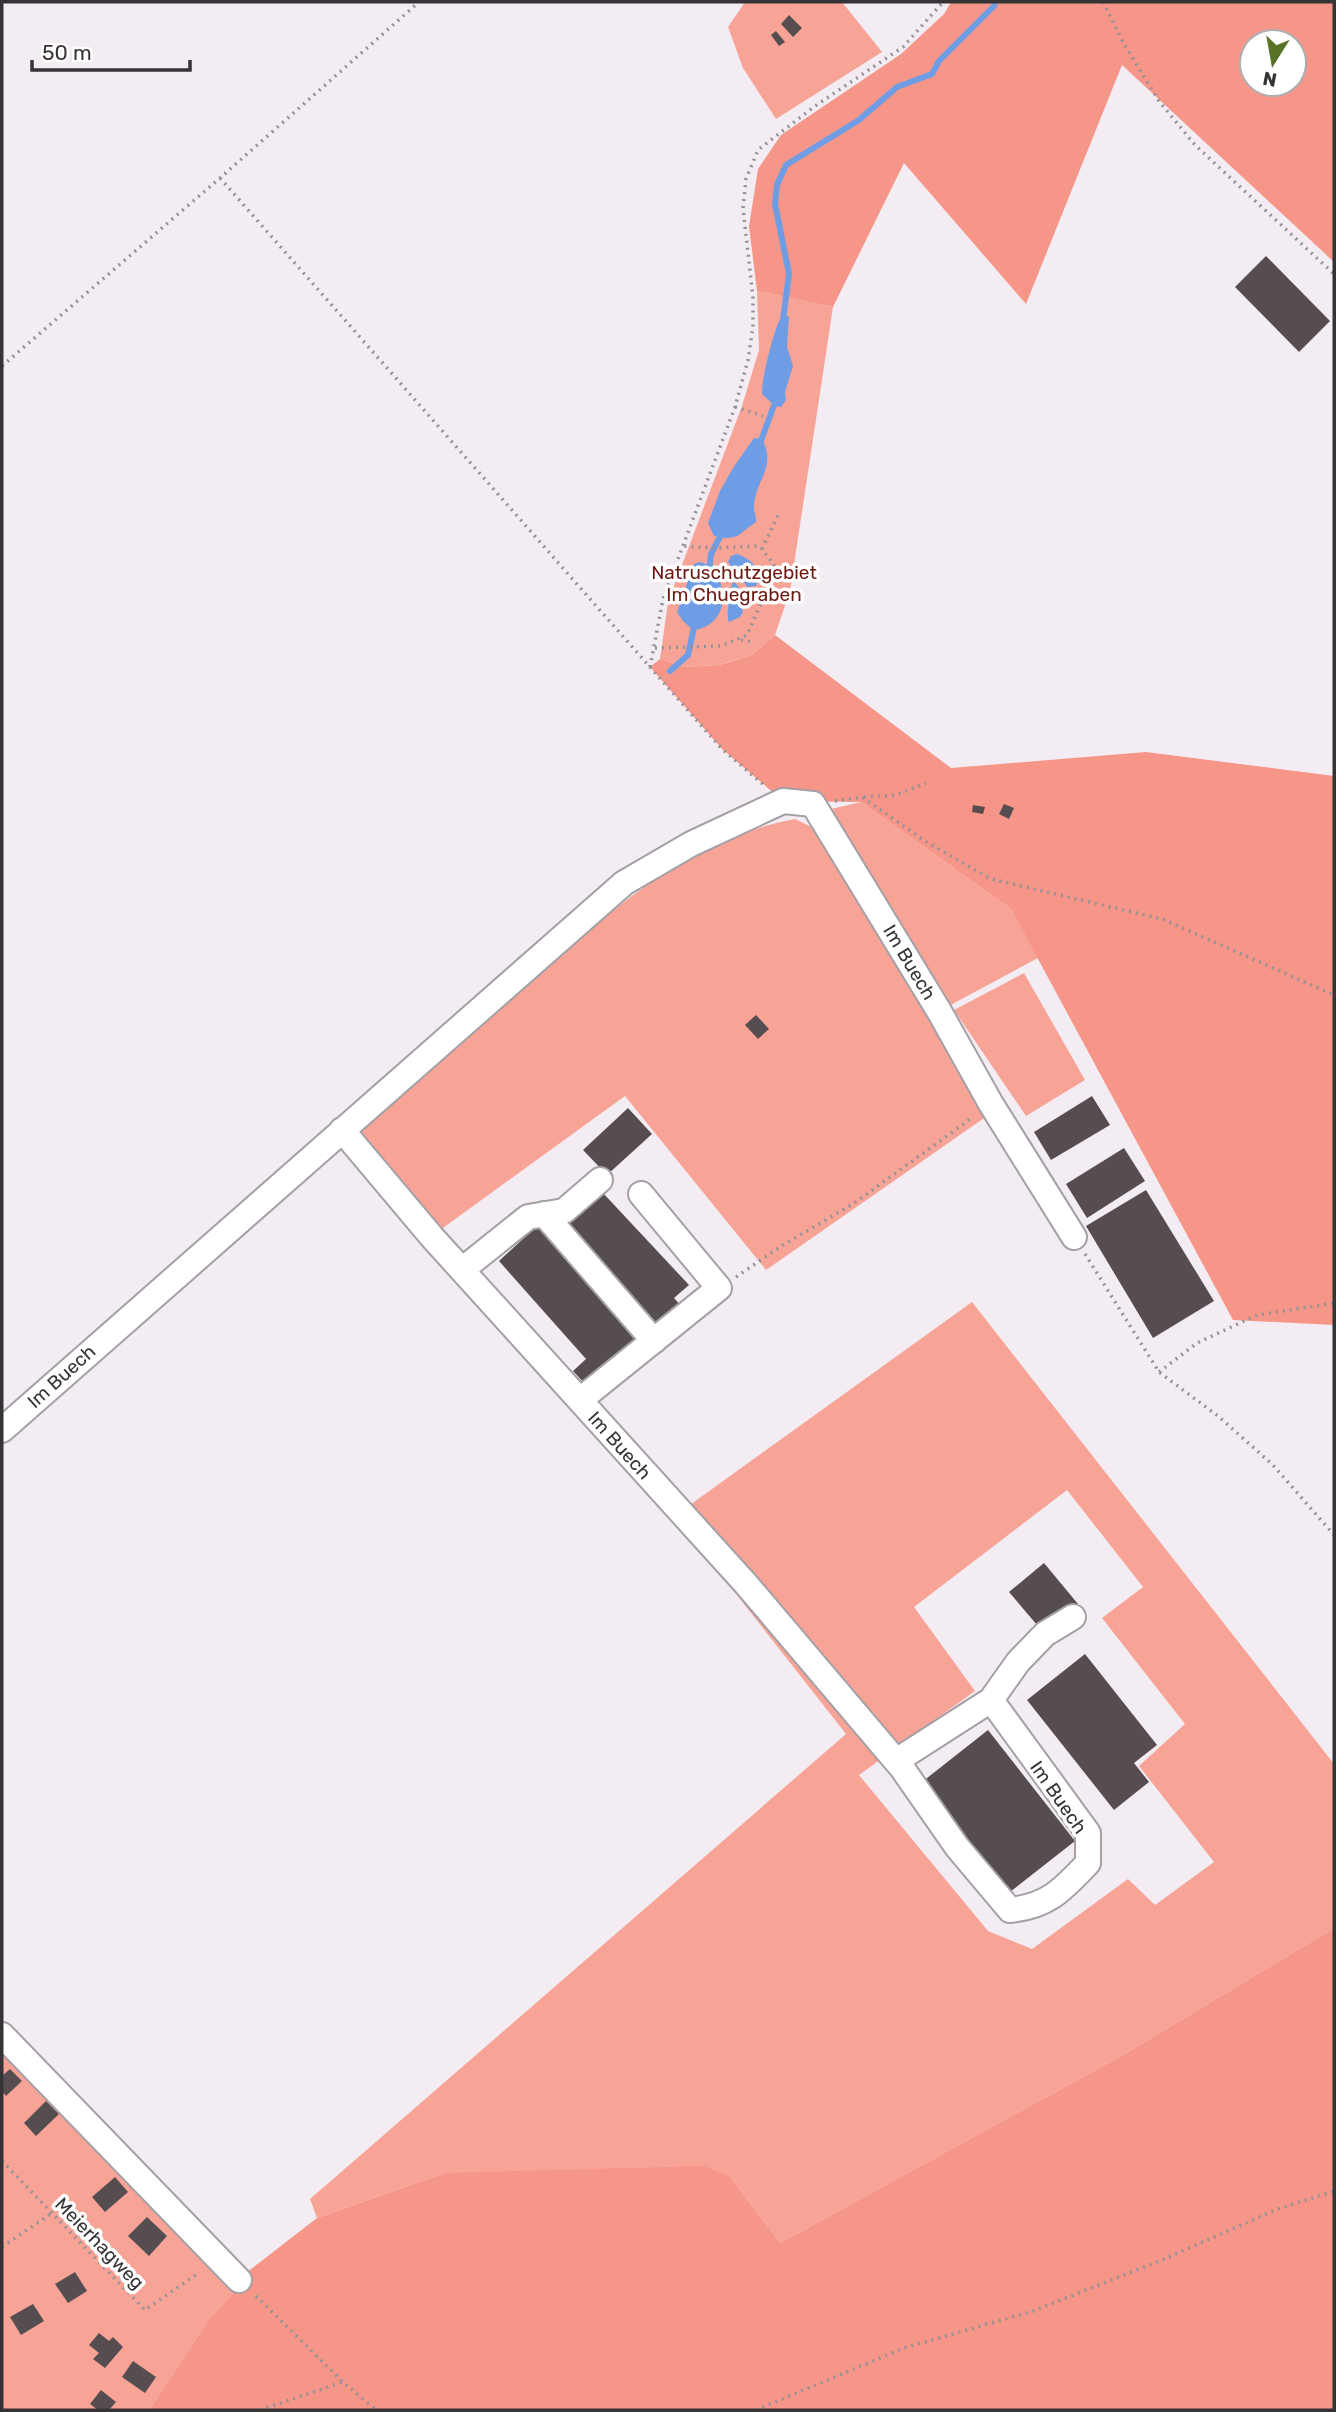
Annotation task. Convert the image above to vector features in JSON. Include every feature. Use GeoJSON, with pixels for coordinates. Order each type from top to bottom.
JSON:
{"type":"FeatureCollection","features":[{"type":"Feature","properties":{"kind":"lane"},"geometry":{"type":"LineString","coordinates":[[783,801],[813,804]]}},
{"type":"Feature","properties":{"kind":"lane","name":"Im Buech"},"geometry":{"type":"LineString","coordinates":[[2,1430],[624,883],[691,844],[783,801]]}},
{"type":"Feature","properties":{"kind":"lane","name":"Im Buech"},"geometry":{"type":"LineString","coordinates":[[813,804],[932,1000],[991,1104],[1074,1237]]}},
{"type":"Feature","properties":{"kind":"lane","name":"Im Buech"},"geometry":{"type":"LineString","coordinates":[[342,1130],[432,1237],[746,1584],[897,1761],[957,1847],[1010,1910],[1032,1908],[1061,1891],[1088,1863],[1088,1833],[991,1700]]}},
{"type":"Feature","properties":{"kind":"lane"},"geometry":{"type":"LineString","coordinates":[[463,1269],[528,1217],[564,1211],[600,1180]]}},
{"type":"Feature","properties":{"kind":"lane"},"geometry":{"type":"LineString","coordinates":[[580,1400],[719,1288],[641,1194]]}},
{"type":"Feature","properties":{"kind":"lane"},"geometry":{"type":"LineString","coordinates":[[544,1214],[654,1341]]}},
{"type":"Feature","properties":{"kind":"lane"},"geometry":{"type":"LineString","coordinates":[[897,1761],[991,1700],[1018,1662],[1045,1634],[1073,1617]]}},
{"type":"Feature","properties":{"kind":"lane"},"geometry":{"type":"LineString","coordinates":[[2,2035],[239,2280]]}},
{"type":"Feature","properties":{"kind":"path"},"geometry":{"type":"LineString","coordinates":[[2,366],[419,2]]}},
{"type":"Feature","properties":{"kind":"path"},"geometry":{"type":"LineString","coordinates":[[650,667],[663,599],[735,407],[748,360],[753,327],[753,298],[743,208],[746,179],[758,150],[815,106],[904,47],[943,2]]}},
{"type":"Feature","properties":{"kind":"path"},"geometry":{"type":"LineString","coordinates":[[1103,2],[1124,44],[1159,101],[1195,145],[1334,274]]}},
{"type":"Feature","properties":{"kind":"path"},"geometry":{"type":"LineString","coordinates":[[220,178],[722,749],[783,801]]}},
{"type":"Feature","properties":{"kind":"path"},"geometry":{"type":"LineString","coordinates":[[735,407],[763,416]]}},
{"type":"Feature","properties":{"kind":"path"},"geometry":{"type":"LineString","coordinates":[[762,549],[780,511]]}},
{"type":"Feature","properties":{"kind":"path"},"geometry":{"type":"LineString","coordinates":[[655,648],[721,646],[747,635],[772,574],[774,565],[762,549],[749,545],[718,548],[682,546]]}},
{"type":"Feature","properties":{"kind":"path"},"geometry":{"type":"LineString","coordinates":[[740,639],[752,642]]}},
{"type":"Feature","properties":{"kind":"path"},"geometry":{"type":"LineString","coordinates":[[813,804],[896,795],[926,783]]}},
{"type":"Feature","properties":{"kind":"path"},"geometry":{"type":"LineString","coordinates":[[862,797],[929,843],[991,879],[1162,919],[1334,995]]}},
{"type":"Feature","properties":{"kind":"path"},"geometry":{"type":"LineString","coordinates":[[719,1288],[783,1244],[853,1204],[991,1104]]}},
{"type":"Feature","properties":{"kind":"path"},"geometry":{"type":"LineString","coordinates":[[1074,1237],[1159,1372],[1218,1416],[1273,1465],[1334,1535]]}},
{"type":"Feature","properties":{"kind":"path"},"geometry":{"type":"LineString","coordinates":[[1159,1372],[1197,1343],[1257,1315],[1334,1303]]}},
{"type":"Feature","properties":{"kind":"path","name":"Meierhagweg"},"geometry":{"type":"LineString","coordinates":[[2,2161],[145,2311],[218,2257]]}},
{"type":"Feature","properties":{"kind":"path"},"geometry":{"type":"LineString","coordinates":[[757,2410],[904,2348],[1034,2311],[1162,2260],[1275,2210],[1334,2191]]}},
{"type":"Feature","properties":{"kind":"path"},"geometry":{"type":"LineString","coordinates":[[2,2247],[52,2213]]}},
{"type":"Feature","properties":{"kind":"path"},"geometry":{"type":"LineString","coordinates":[[239,2280],[343,2382],[376,2410]]}},
{"type":"Feature","properties":{"kind":"path"},"geometry":{"type":"LineString","coordinates":[[260,2410],[343,2382]]}},
{"type":"Feature","properties":{"kind":"green space"},"geometry":{"type":"Polygon","coordinates":[[[745,2],[842,2],[882,52],[776,119],[743,68],[728,27],[745,2]]]}},
{"type":"Feature","properties":{"kind":"green space","name":"Natruschutzgebiet Im Chuegraben"},"geometry":{"type":"Polygon","coordinates":[[[757,291],[833,307],[790,591],[775,635],[752,655],[718,665],[684,667],[660,659],[668,602],[742,406],[759,350],[757,291]]]}},
{"type":"Feature","properties":{"kind":"green space"},"geometry":{"type":"Polygon","coordinates":[[[861,802],[1011,909],[1038,958],[945,1008],[827,810],[861,802]]]}},
{"type":"Feature","properties":{"kind":"green space"},"geometry":{"type":"Polygon","coordinates":[[[795,819],[818,830],[990,1114],[766,1270],[625,1096],[436,1233],[356,1140],[360,1131],[578,939],[644,887],[716,845],[754,830],[795,819]]]}},
{"type":"Feature","properties":{"kind":"green space"},"geometry":{"type":"Polygon","coordinates":[[[1024,973],[1085,1080],[1026,1116],[954,1010],[1024,973]]]}},
{"type":"Feature","properties":{"kind":"green space"},"geometry":{"type":"Polygon","coordinates":[[[972,1302],[1334,1764],[1334,1928],[1123,2055],[780,2243],[730,2177],[445,2173],[317,2218],[310,2199],[846,1734],[686,1530],[687,1507],[972,1302]],[[1067,1490],[914,1607],[975,1691],[859,1775],[988,1931],[1032,1949],[1128,1879],[1155,1905],[1214,1862],[1139,1766],[1185,1724],[1102,1618],[1143,1587],[1067,1490]]]}},
{"type":"Feature","properties":{"kind":"green space"},"geometry":{"type":"Polygon","coordinates":[[[2,2044],[235,2291],[209,2319],[149,2410],[2,2410],[2,2044]]]}},
{"type":"Feature","properties":{"kind":"shaded area"},"geometry":{"type":"Polygon","coordinates":[[[951,2],[1334,2],[1334,262],[1122,65],[1026,304],[904,163],[833,307],[757,291],[749,226],[758,169],[781,135],[901,54],[944,14],[951,2]]]}},
{"type":"Feature","properties":{"kind":"shaded area"},"geometry":{"type":"Polygon","coordinates":[[[775,635],[951,768],[1146,752],[1334,776],[1334,1325],[1233,1320],[1011,909],[861,802],[783,801],[722,749],[650,667],[660,659],[684,667],[719,665],[752,655],[775,635]]]}},
{"type":"Feature","properties":{"kind":"shaded area"},"geometry":{"type":"Polygon","coordinates":[[[1334,1928],[1334,2410],[149,2410],[209,2319],[235,2291],[242,2276],[317,2218],[445,2173],[704,2166],[730,2177],[780,2243],[1123,2055],[1334,1928]]]}},
{"type":"Feature","properties":{"kind":"water"},"geometry":{"type":"Polygon","coordinates":[[[783,314],[789,317],[787,347],[793,366],[785,392],[786,400],[781,407],[775,406],[762,394],[769,352],[783,314]]]}},
{"type":"Feature","properties":{"kind":"water"},"geometry":{"type":"Polygon","coordinates":[[[754,438],[762,439],[767,457],[754,507],[756,522],[734,537],[714,536],[708,523],[720,491],[754,438]]]}},
{"type":"Feature","properties":{"kind":"water"},"geometry":{"type":"Polygon","coordinates":[[[737,554],[755,566],[758,575],[756,586],[747,587],[728,562],[731,556],[737,554]]]}},
{"type":"Feature","properties":{"kind":"water"},"geometry":{"type":"Polygon","coordinates":[[[700,562],[716,567],[723,602],[719,614],[711,623],[693,630],[677,612],[694,564],[700,562]]]}},
{"type":"Feature","properties":{"kind":"water"},"geometry":{"type":"Polygon","coordinates":[[[732,583],[736,583],[742,595],[739,601],[743,612],[740,617],[729,622],[728,609],[732,583]]]}},
{"type":"Feature","properties":{"kind":"building"},"geometry":{"type":"Polygon","coordinates":[[[789,15],[802,28],[793,37],[781,24],[789,15]]]}},
{"type":"Feature","properties":{"kind":"building"},"geometry":{"type":"Polygon","coordinates":[[[776,31],[785,42],[779,46],[771,35],[776,31]]]}},
{"type":"Feature","properties":{"kind":"building"},"geometry":{"type":"Polygon","coordinates":[[[1266,256],[1330,321],[1299,352],[1235,287],[1266,256]]]}},
{"type":"Feature","properties":{"kind":"building"},"geometry":{"type":"Polygon","coordinates":[[[1004,804],[1014,808],[1009,819],[999,814],[1004,804]]]}},
{"type":"Feature","properties":{"kind":"building"},"geometry":{"type":"Polygon","coordinates":[[[973,805],[985,807],[983,814],[972,812],[973,805]]]}},
{"type":"Feature","properties":{"kind":"building"},"geometry":{"type":"Polygon","coordinates":[[[756,1015],[769,1029],[758,1039],[745,1025],[756,1015]]]}},
{"type":"Feature","properties":{"kind":"building"},"geometry":{"type":"Polygon","coordinates":[[[1092,1096],[1110,1125],[1051,1160],[1034,1132],[1092,1096]]]}},
{"type":"Feature","properties":{"kind":"building"},"geometry":{"type":"Polygon","coordinates":[[[628,1108],[652,1134],[607,1175],[583,1150],[628,1108]]]}},
{"type":"Feature","properties":{"kind":"building"},"geometry":{"type":"Polygon","coordinates":[[[1124,1148],[1145,1181],[1087,1218],[1066,1184],[1124,1148]]]}},
{"type":"Feature","properties":{"kind":"building"},"geometry":{"type":"Polygon","coordinates":[[[1146,1190],[1214,1301],[1153,1338],[1086,1226],[1146,1190]]]}},
{"type":"Feature","properties":{"kind":"building"},"geometry":{"type":"Polygon","coordinates":[[[603,1193],[689,1285],[674,1298],[683,1308],[656,1333],[565,1224],[603,1193]]]}},
{"type":"Feature","properties":{"kind":"building"},"geometry":{"type":"Polygon","coordinates":[[[537,1226],[643,1342],[585,1384],[573,1371],[586,1359],[499,1261],[537,1226]]]}},
{"type":"Feature","properties":{"kind":"building"},"geometry":{"type":"Polygon","coordinates":[[[1044,1563],[1078,1604],[1058,1620],[1053,1613],[1037,1625],[1009,1592],[1044,1563]]]}},
{"type":"Feature","properties":{"kind":"building"},"geometry":{"type":"Polygon","coordinates":[[[1085,1654],[1157,1745],[1134,1763],[1149,1782],[1114,1810],[1027,1700],[1085,1654]]]}},
{"type":"Feature","properties":{"kind":"building"},"geometry":{"type":"Polygon","coordinates":[[[988,1730],[1075,1841],[1010,1892],[922,1782],[988,1730]]]}},
{"type":"Feature","properties":{"kind":"building"},"geometry":{"type":"Polygon","coordinates":[[[10,2069],[22,2081],[6,2096],[2,2091],[2,2076],[10,2069]]]}},
{"type":"Feature","properties":{"kind":"building"},"geometry":{"type":"Polygon","coordinates":[[[46,2101],[59,2114],[36,2136],[24,2123],[46,2101]]]}},
{"type":"Feature","properties":{"kind":"building"},"geometry":{"type":"Polygon","coordinates":[[[115,2177],[128,2192],[105,2212],[92,2197],[115,2177]]]}},
{"type":"Feature","properties":{"kind":"building"},"geometry":{"type":"Polygon","coordinates":[[[147,2217],[167,2236],[149,2256],[128,2236],[147,2217]]]}},
{"type":"Feature","properties":{"kind":"building"},"geometry":{"type":"Polygon","coordinates":[[[75,2272],[87,2291],[68,2303],[55,2284],[75,2272]]]}},
{"type":"Feature","properties":{"kind":"building"},"geometry":{"type":"Polygon","coordinates":[[[33,2304],[44,2321],[21,2335],[10,2317],[33,2304]]]}},
{"type":"Feature","properties":{"kind":"building"},"geometry":{"type":"Polygon","coordinates":[[[99,2333],[109,2341],[113,2337],[123,2347],[105,2368],[93,2359],[99,2353],[89,2345],[99,2333]]]}},
{"type":"Feature","properties":{"kind":"building"},"geometry":{"type":"Polygon","coordinates":[[[133,2361],[156,2377],[145,2393],[122,2377],[133,2361]]]}},
{"type":"Feature","properties":{"kind":"building"},"geometry":{"type":"Polygon","coordinates":[[[101,2390],[116,2402],[109,2410],[98,2410],[90,2404],[101,2390]]]}},
{"type":"Feature","properties":{"kind":"waterway"},"geometry":{"type":"LineString","coordinates":[[783,320],[789,274],[775,204],[777,185],[786,165],[859,120],[897,87],[932,74],[939,61],[995,2]]}},
{"type":"Feature","properties":{"kind":"waterway"},"geometry":{"type":"LineString","coordinates":[[759,446],[776,400]]}},
{"type":"Feature","properties":{"kind":"waterway"},"geometry":{"type":"LineString","coordinates":[[709,572],[711,554],[722,533]]}},
{"type":"Feature","properties":{"kind":"waterway"},"geometry":{"type":"LineString","coordinates":[[670,671],[688,655],[695,623]]}}]}
